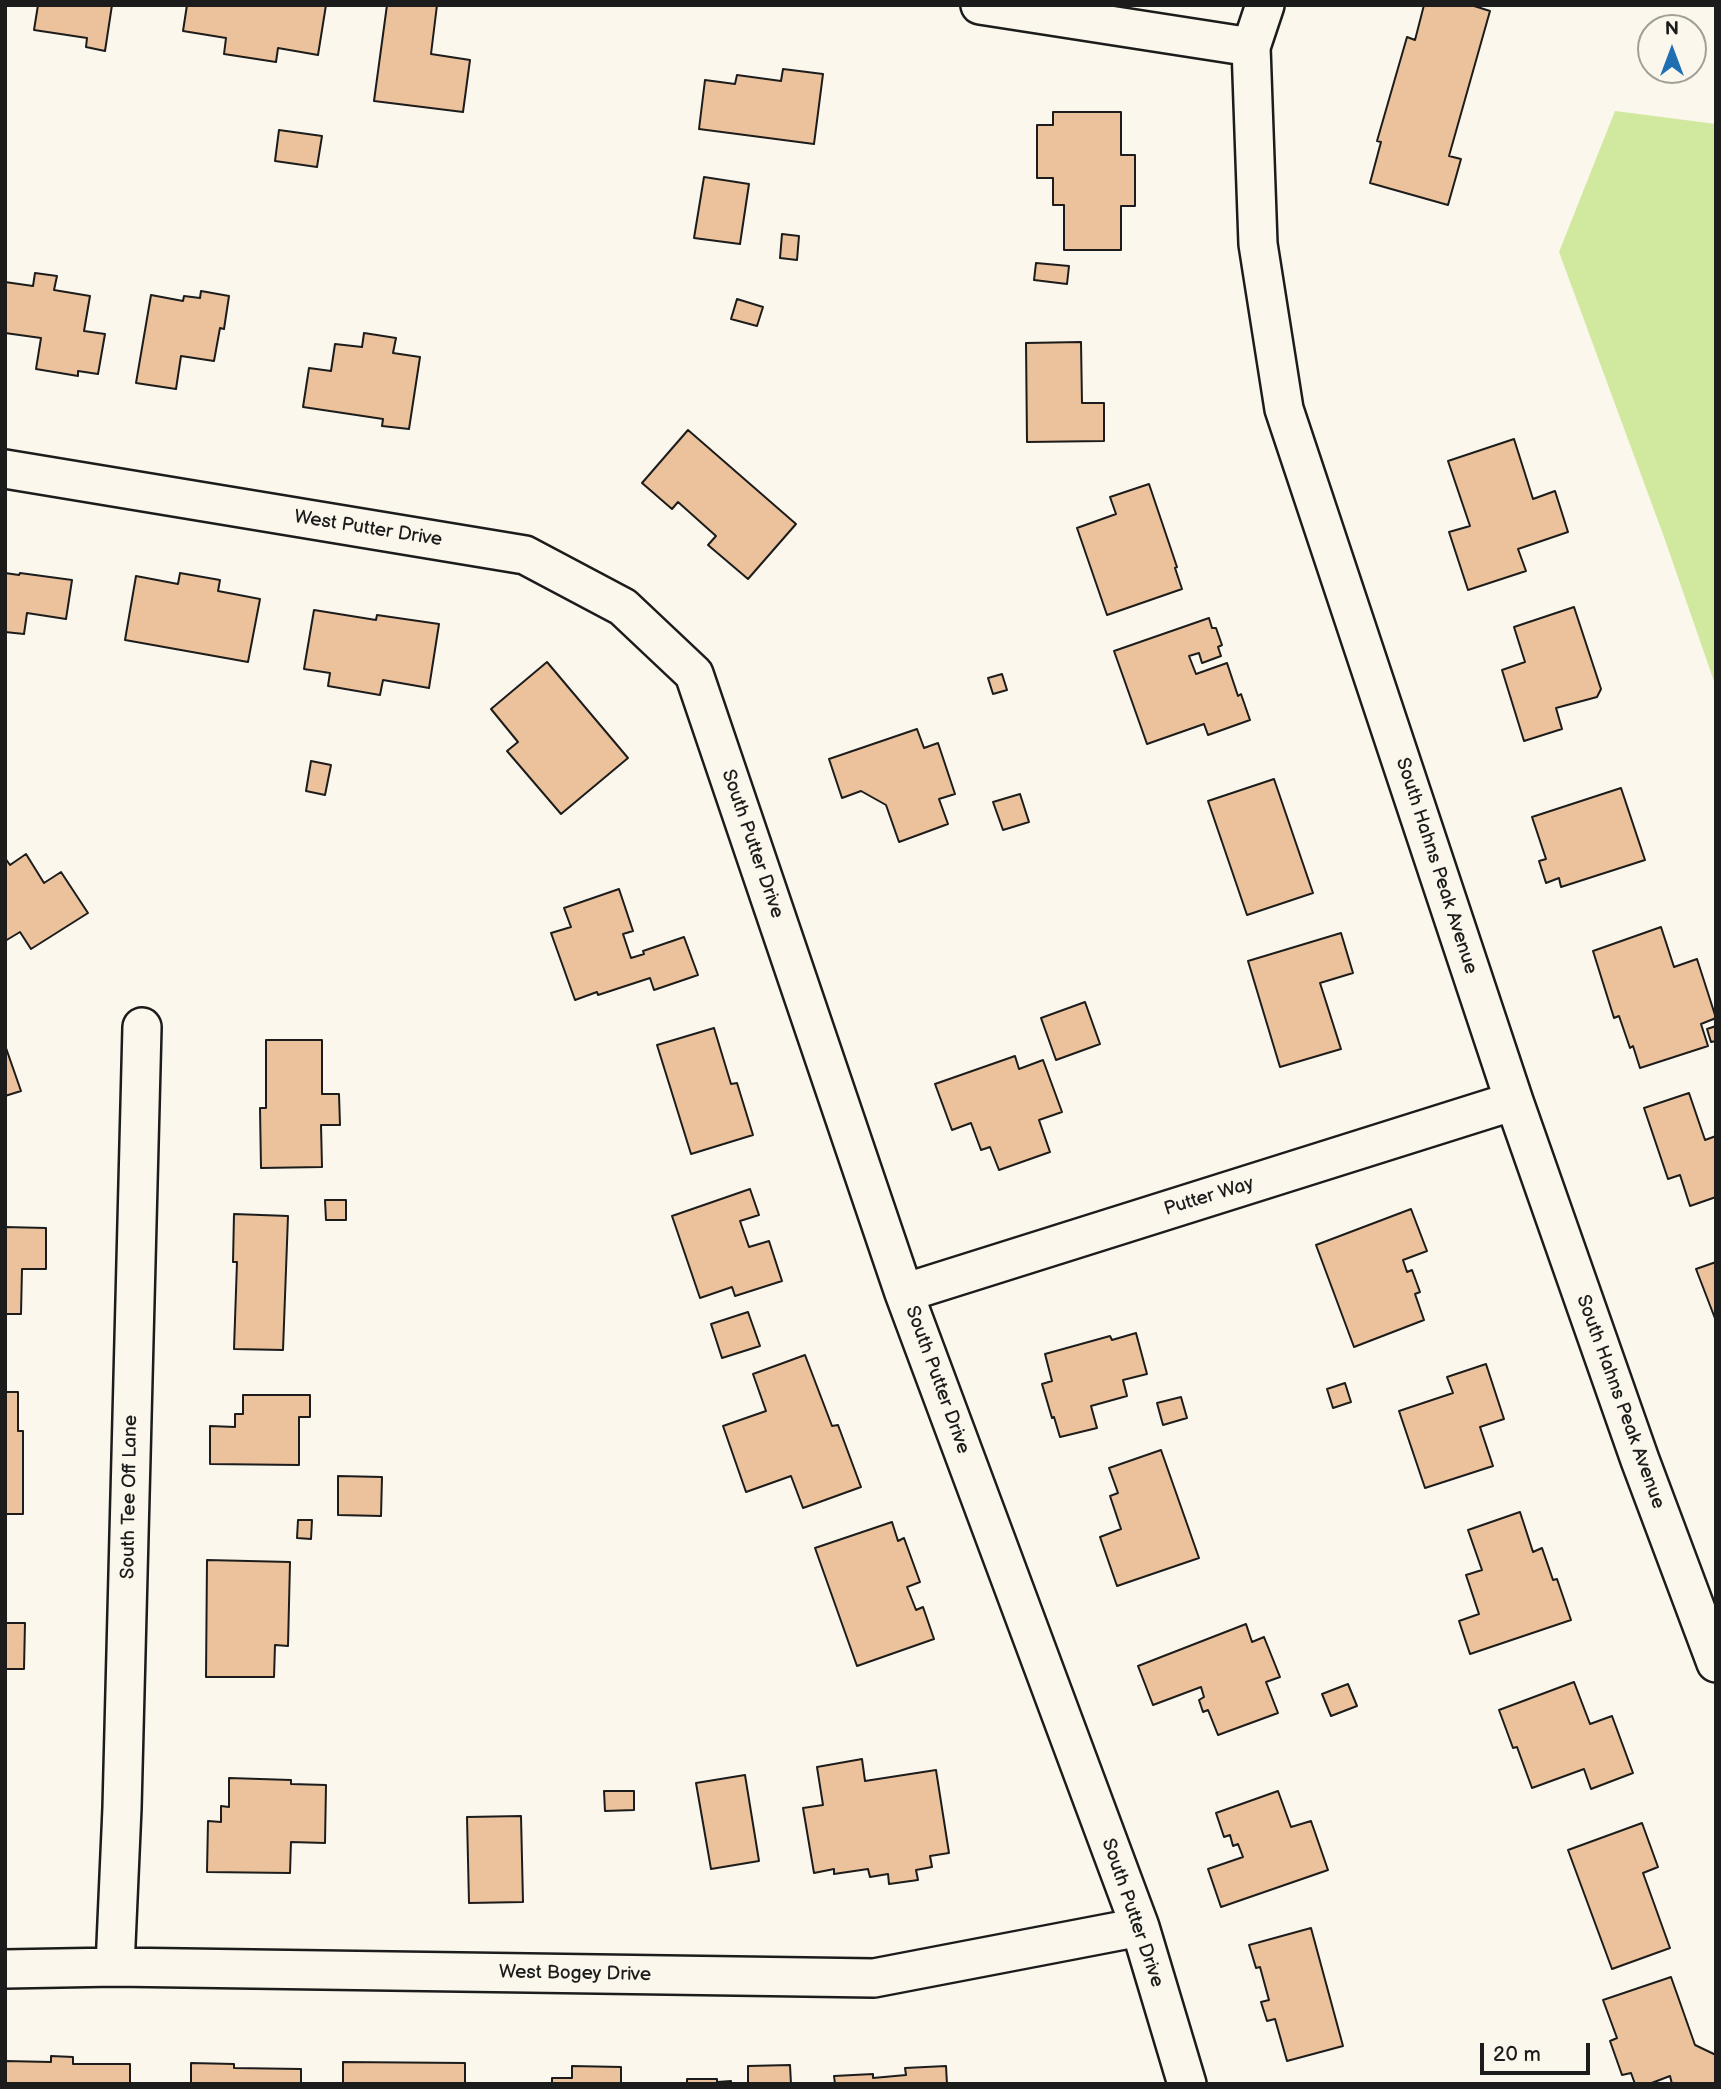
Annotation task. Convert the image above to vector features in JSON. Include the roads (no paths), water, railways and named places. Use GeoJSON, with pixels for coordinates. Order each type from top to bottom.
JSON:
{"type":"FeatureCollection","features":[{"type":"Feature","properties":{"kind":"street"},"geometry":{"type":"LineString","coordinates":[[980,5],[1251,47],[1265,5]]}},
{"type":"Feature","properties":{"kind":"street","name":"South Hahns Peak Avenue"},"geometry":{"type":"LineString","coordinates":[[1251,47],[1258,244],[1284,409],[1514,1101],[1640,1460],[1716,1663]]}},
{"type":"Feature","properties":{"kind":"street","name":"West Putter Drive"},"geometry":{"type":"LineString","coordinates":[[5,469],[525,555],[623,607],[694,674]]}},
{"type":"Feature","properties":{"kind":"street","name":"South Putter Drive"},"geometry":{"type":"LineString","coordinates":[[694,674],[904,1293],[1140,1927],[1186,2084]]}},
{"type":"Feature","properties":{"kind":"street","name":"South Tee Off Lane"},"geometry":{"type":"LineString","coordinates":[[115,1967],[122,1808],[142,1027]]}},
{"type":"Feature","properties":{"kind":"street","name":"Putter Way"},"geometry":{"type":"LineString","coordinates":[[904,1293],[1514,1101]]}},
{"type":"Feature","properties":{"kind":"street","name":"West Bogey Drive"},"geometry":{"type":"LineString","coordinates":[[5,1969],[115,1967],[874,1978],[1140,1927]]}}]}
